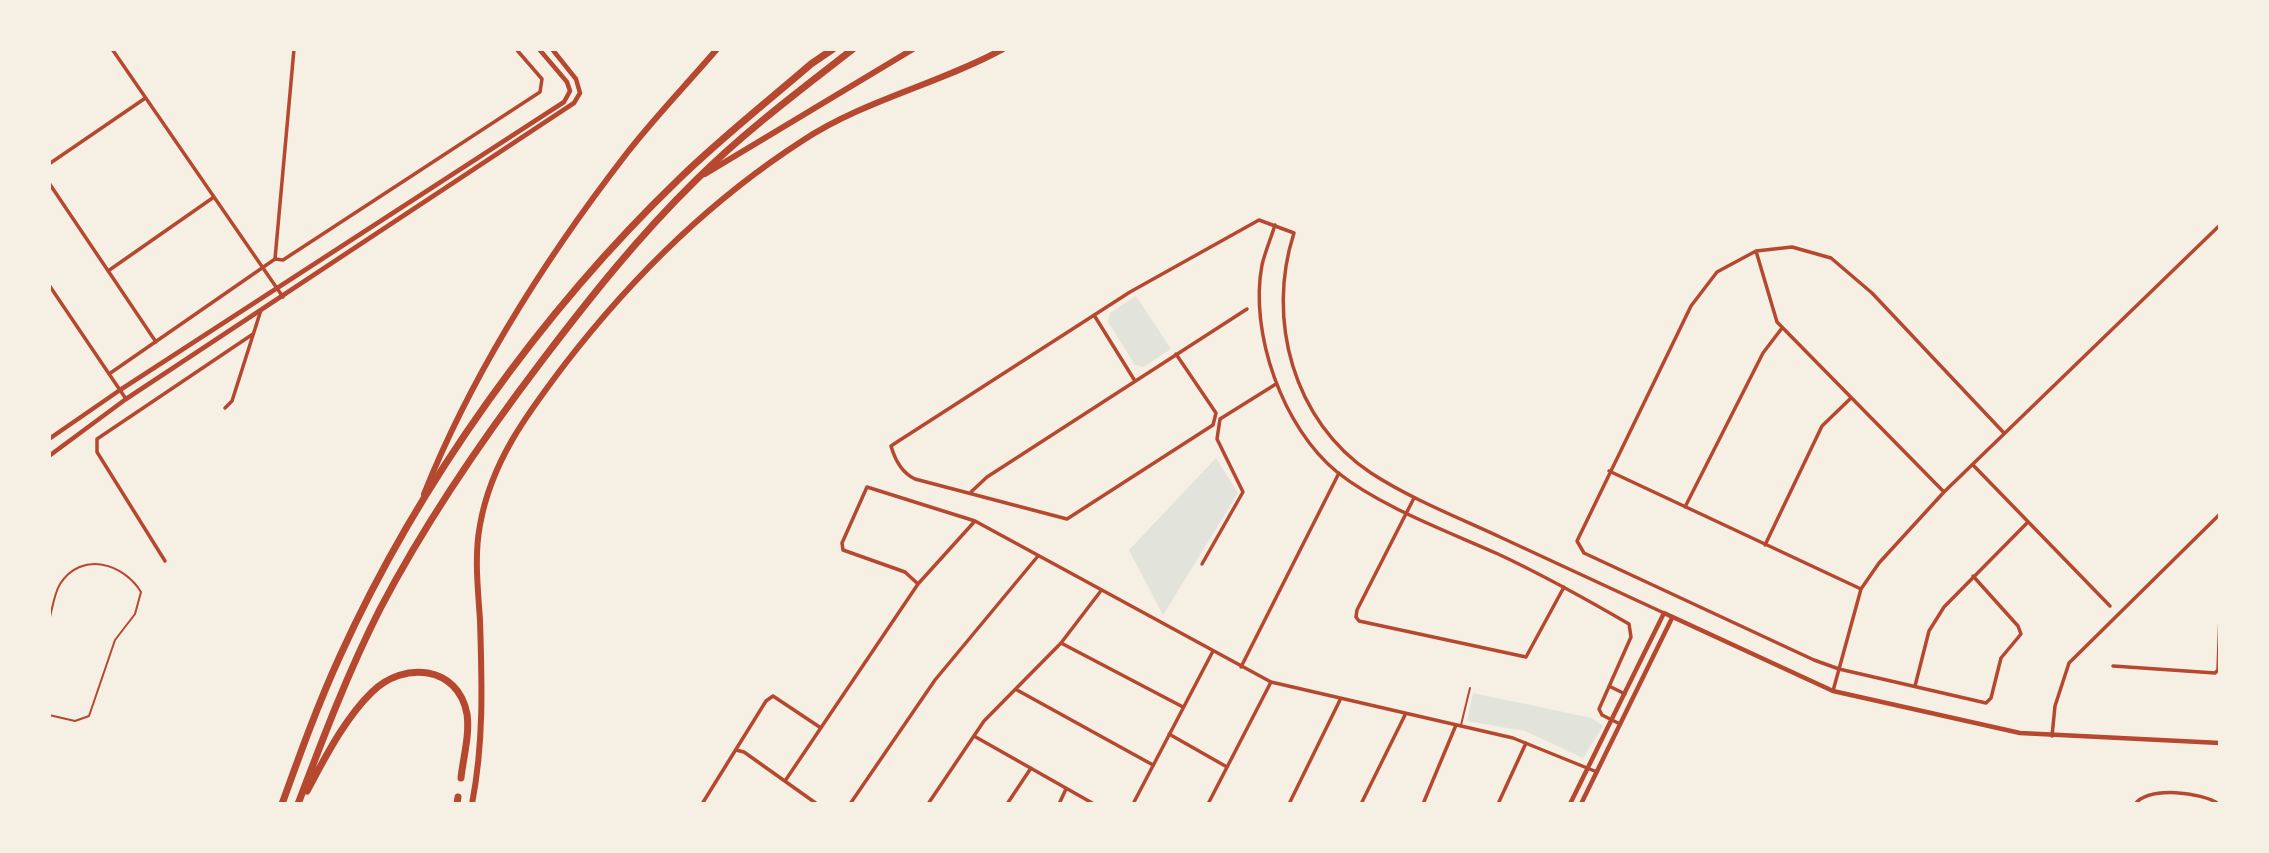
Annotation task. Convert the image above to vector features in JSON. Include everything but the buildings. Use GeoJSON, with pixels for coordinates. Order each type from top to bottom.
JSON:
{"type":"FeatureCollection","features":[{"type":"Feature","properties":{"kind":"highway"},"geometry":{"type":"LineString","coordinates":[[282,804],[341,654],[421,503],[519,362],[631,228],[680,177],[832,49]]}},
{"type":"Feature","properties":{"kind":"highway"},"geometry":{"type":"LineString","coordinates":[[299,804],[363,645],[416,543],[461,470],[617,262],[696,179],[791,97],[853,49]]}},
{"type":"Feature","properties":{"kind":"highway"},"geometry":{"type":"LineString","coordinates":[[299,804],[358,708],[388,679],[408,671],[433,672],[450,682],[465,705],[468,732],[461,778]]}},
{"type":"Feature","properties":{"kind":"main road"},"geometry":{"type":"LineString","coordinates":[[421,503],[436,465],[536,280],[628,152],[717,49]]}},
{"type":"Feature","properties":{"kind":"main road"},"geometry":{"type":"LineString","coordinates":[[696,179],[913,49]]}},
{"type":"Feature","properties":{"kind":"main road"},"geometry":{"type":"LineString","coordinates":[[472,804],[484,718],[477,557],[480,526],[502,454],[526,416],[631,284],[714,203],[803,140],[860,110],[979,62],[1003,49]]}},
{"type":"Feature","properties":{"kind":"street"},"geometry":{"type":"LineString","coordinates":[[112,49],[266,268],[283,297]]}},
{"type":"Feature","properties":{"kind":"street"},"geometry":{"type":"LineString","coordinates":[[109,374],[266,268],[275,259],[294,49]]}},
{"type":"Feature","properties":{"kind":"street"},"geometry":{"type":"LineString","coordinates":[[275,259],[283,260],[540,92],[542,79],[516,49]]}},
{"type":"Feature","properties":{"kind":"street"},"geometry":{"type":"LineString","coordinates":[[49,439],[277,287],[564,102],[570,91],[567,82],[539,49]]}},
{"type":"Feature","properties":{"kind":"street"},"geometry":{"type":"LineString","coordinates":[[49,456],[126,399],[574,103],[580,93],[576,79],[552,49]]}},
{"type":"Feature","properties":{"kind":"street"},"geometry":{"type":"LineString","coordinates":[[570,91],[580,93]]}},
{"type":"Feature","properties":{"kind":"street"},"geometry":{"type":"LineString","coordinates":[[49,164],[145,99]]}},
{"type":"Feature","properties":{"kind":"street"},"geometry":{"type":"LineString","coordinates":[[49,183],[156,342]]}},
{"type":"Feature","properties":{"kind":"street"},"geometry":{"type":"LineString","coordinates":[[108,271],[214,197]]}},
{"type":"Feature","properties":{"kind":"street"},"geometry":{"type":"LineString","coordinates":[[1176,354],[1216,413],[1213,425],[1067,519],[910,476],[891,446],[1094,315],[1256,219],[1294,233],[1285,265],[1283,325],[1291,366],[1306,400],[1324,429],[1343,449],[1370,472],[1415,497],[1833,691],[1996,728],[2052,736],[2220,743]]}},
{"type":"Feature","properties":{"kind":"street"},"geometry":{"type":"LineString","coordinates":[[1275,225],[1262,265],[1263,331],[1276,384],[1304,434],[1339,473],[1407,513],[1564,587],[1629,624],[1633,630],[1599,709],[1602,715],[1620,723]]}},
{"type":"Feature","properties":{"kind":"street"},"geometry":{"type":"LineString","coordinates":[[1833,691],[1861,589],[1905,531],[2220,225]]}},
{"type":"Feature","properties":{"kind":"street"},"geometry":{"type":"LineString","coordinates":[[1973,576],[2018,626],[2021,634],[2001,658],[1991,698],[1986,703],[1839,669],[1584,553],[1578,545],[1581,531],[1609,471],[1699,292],[1717,272],[1756,251],[1800,248],[1841,264],[2004,433]]}},
{"type":"Feature","properties":{"kind":"street"},"geometry":{"type":"LineString","coordinates":[[1756,251],[1775,317],[1782,328],[1944,492]]}},
{"type":"Feature","properties":{"kind":"street"},"geometry":{"type":"LineString","coordinates":[[49,285],[126,399]]}},
{"type":"Feature","properties":{"kind":"street"},"geometry":{"type":"LineString","coordinates":[[971,492],[987,477],[1247,309]]}},
{"type":"Feature","properties":{"kind":"street"},"geometry":{"type":"LineString","coordinates":[[225,408],[232,401],[261,310]]}},
{"type":"Feature","properties":{"kind":"street"},"geometry":{"type":"LineString","coordinates":[[1094,315],[1135,381]]}},
{"type":"Feature","properties":{"kind":"street"},"geometry":{"type":"LineString","coordinates":[[1685,507],[1763,352],[1782,328]]}},
{"type":"Feature","properties":{"kind":"street"},"geometry":{"type":"LineString","coordinates":[[165,561],[97,452],[97,439],[253,334]]}},
{"type":"Feature","properties":{"kind":"street"},"geometry":{"type":"LineString","coordinates":[[1202,564],[1243,492],[1217,439],[1220,419],[1276,384]]}},
{"type":"Feature","properties":{"kind":"street"},"geometry":{"type":"LineString","coordinates":[[1765,545],[1822,426],[1851,398]]}},
{"type":"Feature","properties":{"kind":"street"},"geometry":{"type":"LineString","coordinates":[[1973,465],[2110,606]]}},
{"type":"Feature","properties":{"kind":"street"},"geometry":{"type":"LineString","coordinates":[[1609,471],[1861,589]]}},
{"type":"Feature","properties":{"kind":"street"},"geometry":{"type":"LineString","coordinates":[[1241,667],[1339,473]]}},
{"type":"Feature","properties":{"kind":"street"},"geometry":{"type":"LineString","coordinates":[[918,584],[905,572],[844,550],[842,543],[864,488],[869,487],[975,521],[1271,682],[1527,742],[1597,772]]}},
{"type":"Feature","properties":{"kind":"street"},"geometry":{"type":"LineString","coordinates":[[1415,497],[1357,610],[1356,617],[1359,621],[1522,658],[1530,653],[1564,587]]}},
{"type":"Feature","properties":{"kind":"street"},"geometry":{"type":"LineString","coordinates":[[2052,736],[2055,706],[2069,663],[2220,514]]}},
{"type":"Feature","properties":{"kind":"street"},"geometry":{"type":"LineString","coordinates":[[785,781],[918,584],[975,521]]}},
{"type":"Feature","properties":{"kind":"street"},"geometry":{"type":"LineString","coordinates":[[1915,686],[1935,619],[1973,576],[2027,523]]}},
{"type":"Feature","properties":{"kind":"street"},"geometry":{"type":"LineString","coordinates":[[850,804],[935,680],[1038,556]]}},
{"type":"Feature","properties":{"kind":"street"},"geometry":{"type":"LineString","coordinates":[[928,804],[984,721],[1061,643],[1101,591]]}},
{"type":"Feature","properties":{"kind":"street"},"geometry":{"type":"LineString","coordinates":[[1570,804],[1664,613]]}},
{"type":"Feature","properties":{"kind":"street"},"geometry":{"type":"LineString","coordinates":[[2113,666],[2217,672],[2220,615]]}},
{"type":"Feature","properties":{"kind":"street"},"geometry":{"type":"LineString","coordinates":[[1581,804],[1672,618]]}},
{"type":"Feature","properties":{"kind":"street"},"geometry":{"type":"LineString","coordinates":[[1061,643],[1183,708]]}},
{"type":"Feature","properties":{"kind":"street"},"geometry":{"type":"LineString","coordinates":[[1133,804],[1213,651]]}},
{"type":"Feature","properties":{"kind":"street"},"geometry":{"type":"LineString","coordinates":[[1208,804],[1271,682]]}},
{"type":"Feature","properties":{"kind":"street"},"geometry":{"type":"LineString","coordinates":[[1609,686],[1625,694]]}},
{"type":"Feature","properties":{"kind":"street"},"geometry":{"type":"LineString","coordinates":[[1016,689],[1153,765]]}},
{"type":"Feature","properties":{"kind":"street"},"geometry":{"type":"LineString","coordinates":[[702,804],[761,707],[773,696],[821,728]]}},
{"type":"Feature","properties":{"kind":"street"},"geometry":{"type":"LineString","coordinates":[[1289,804],[1340,700]]}},
{"type":"Feature","properties":{"kind":"street"},"geometry":{"type":"LineString","coordinates":[[1361,804],[1405,714]]}},
{"type":"Feature","properties":{"kind":"street"},"geometry":{"type":"LineString","coordinates":[[1423,804],[1458,726]]}},
{"type":"Feature","properties":{"kind":"street"},"geometry":{"type":"LineString","coordinates":[[1169,734],[1227,767]]}},
{"type":"Feature","properties":{"kind":"street"},"geometry":{"type":"LineString","coordinates":[[974,736],[1094,804]]}},
{"type":"Feature","properties":{"kind":"street"},"geometry":{"type":"LineString","coordinates":[[1498,804],[1527,742]]}},
{"type":"Feature","properties":{"kind":"street"},"geometry":{"type":"LineString","coordinates":[[736,750],[744,752],[817,804]]}},
{"type":"Feature","properties":{"kind":"street"},"geometry":{"type":"LineString","coordinates":[[1007,804],[1031,768]]}},
{"type":"Feature","properties":{"kind":"street"},"geometry":{"type":"LineString","coordinates":[[1059,804],[1066,789]]}},
{"type":"Feature","properties":{"kind":"street"},"geometry":{"type":"LineString","coordinates":[[2135,804],[2140,798],[2157,794],[2203,797],[2220,804]]}},
{"type":"Feature","properties":{"kind":"lane"},"geometry":{"type":"LineString","coordinates":[[49,621],[60,585],[82,567],[103,564],[126,573],[141,592],[135,614],[115,640],[89,716],[75,721],[49,715]]}},
{"type":"Feature","properties":{"kind":"lane"},"geometry":{"type":"LineString","coordinates":[[1458,726],[1470,688]]}},
{"type":"Feature","properties":{"kind":"shaded area"},"geometry":{"type":"Polygon","coordinates":[[[1136,296],[1171,349],[1143,367],[1135,365],[1108,322],[1110,313],[1136,296]]]}},
{"type":"Feature","properties":{"kind":"shaded area"},"geometry":{"type":"Polygon","coordinates":[[[1216,458],[1238,493],[1163,615],[1129,550],[1216,458]]]}},
{"type":"Feature","properties":{"kind":"shaded area"},"geometry":{"type":"Polygon","coordinates":[[[1473,693],[1592,718],[1603,726],[1583,758],[1525,731],[1467,721],[1473,693]]]}}]}
